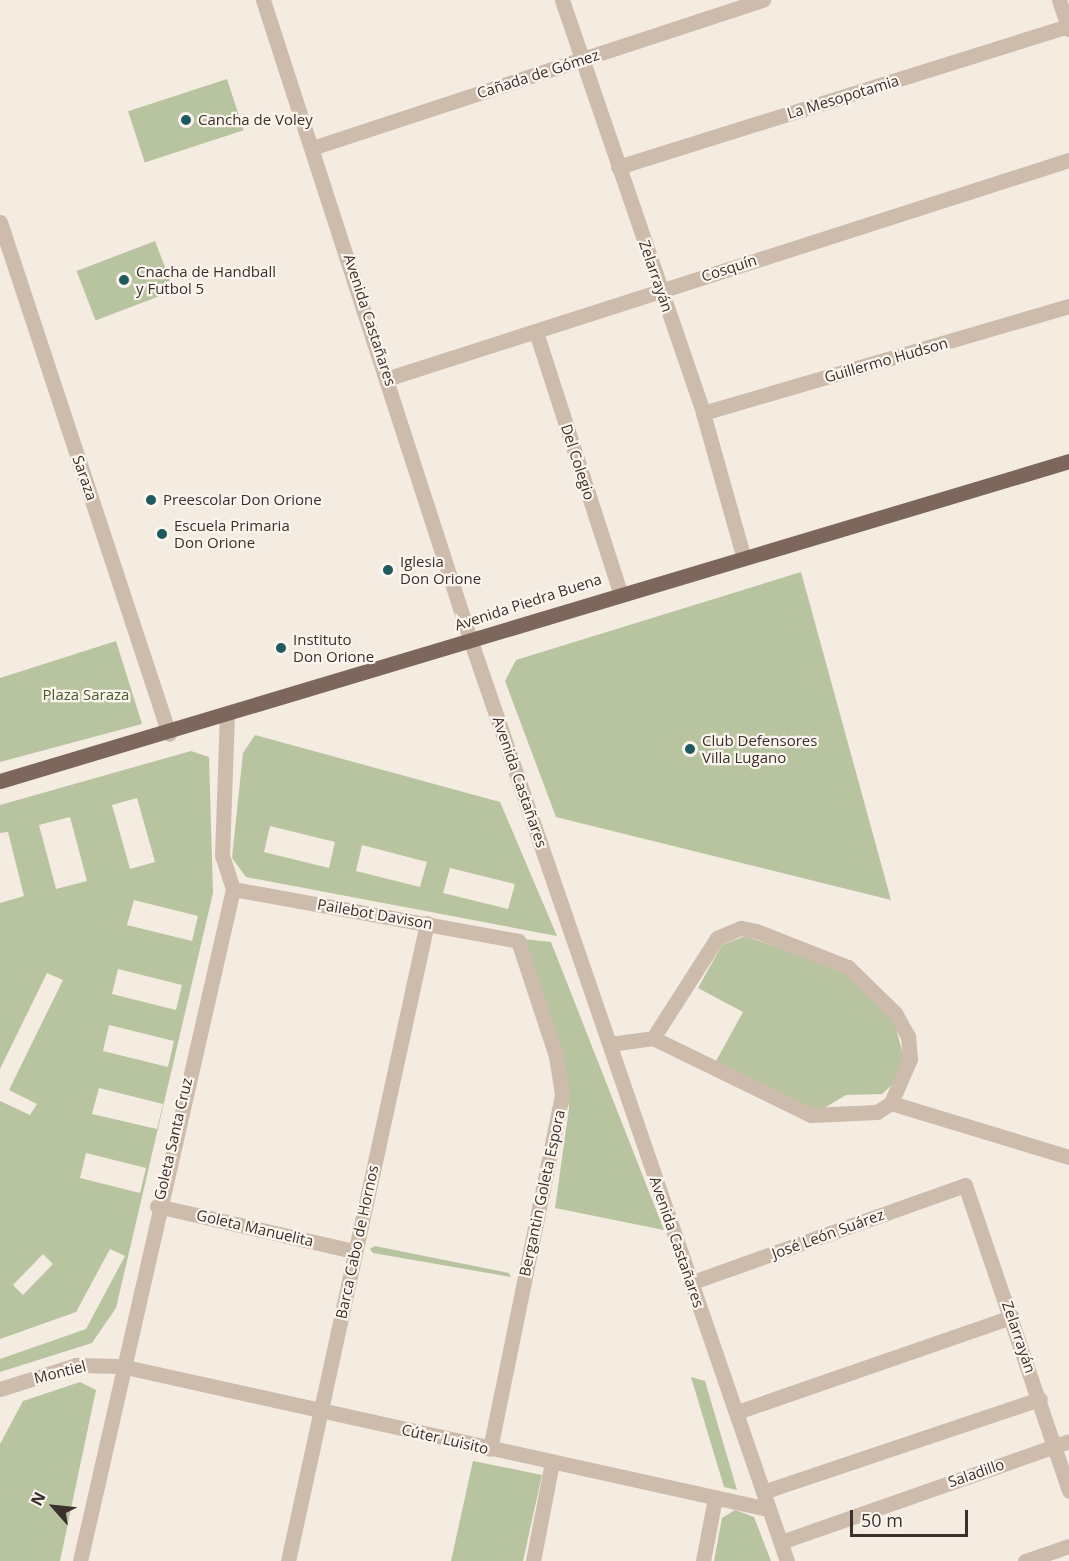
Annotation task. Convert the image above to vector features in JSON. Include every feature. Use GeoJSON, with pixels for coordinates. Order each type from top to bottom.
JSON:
{"type":"FeatureCollection","features":[{"type":"Feature","properties":{"kind":"main road","name":"Avenida Piedra Buena"},"geometry":{"type":"LineString","coordinates":[[0,781],[169,734],[620,592],[1069,461]]}},
{"type":"Feature","properties":{"kind":"street","name":"Avenida Castañares"},"geometry":{"type":"LineString","coordinates":[[263,0],[389,378],[470,639],[787,1561]]}},
{"type":"Feature","properties":{"kind":"street","name":"Zelarrayán"},"geometry":{"type":"LineString","coordinates":[[562,0],[580,60],[703,413],[743,555]]}},
{"type":"Feature","properties":{"kind":"street","name":"Cañada de Gómez"},"geometry":{"type":"LineString","coordinates":[[312,148],[763,0]]}},
{"type":"Feature","properties":{"kind":"street"},"geometry":{"type":"LineString","coordinates":[[1059,0],[1069,28]]}},
{"type":"Feature","properties":{"kind":"street","name":"La Mesopotamia"},"geometry":{"type":"LineString","coordinates":[[618,167],[1069,28]]}},
{"type":"Feature","properties":{"kind":"street","name":"Cosquín"},"geometry":{"type":"LineString","coordinates":[[389,378],[1069,160]]}},
{"type":"Feature","properties":{"kind":"street","name":"Saraza"},"geometry":{"type":"LineString","coordinates":[[0,222],[4,248],[169,734]]}},
{"type":"Feature","properties":{"kind":"street","name":"Guillermo Hudson"},"geometry":{"type":"LineString","coordinates":[[703,413],[1069,306]]}},
{"type":"Feature","properties":{"kind":"street","name":"Del Colegio"},"geometry":{"type":"LineString","coordinates":[[536,332],[620,592]]}},
{"type":"Feature","properties":{"kind":"street"},"geometry":{"type":"LineString","coordinates":[[227,716],[222,856],[233,889]]}},
{"type":"Feature","properties":{"kind":"street","name":"Pailebot Davison"},"geometry":{"type":"LineString","coordinates":[[233,889],[518,941]]}},
{"type":"Feature","properties":{"kind":"street","name":"Goleta Santa Cruz"},"geometry":{"type":"LineString","coordinates":[[80,1561],[157,1206],[233,889]]}},
{"type":"Feature","properties":{"kind":"street","name":"Barca Cabo de Hornos"},"geometry":{"type":"LineString","coordinates":[[288,1561],[353,1251],[427,923]]}},
{"type":"Feature","properties":{"kind":"street"},"geometry":{"type":"LineString","coordinates":[[610,1044],[653,1038],[811,1115],[877,1112],[891,1103],[910,1059],[908,1036],[895,1013],[848,968],[756,931],[741,928],[717,938],[653,1038]]}},
{"type":"Feature","properties":{"kind":"street","name":"Bergantin Goleta Espora"},"geometry":{"type":"LineString","coordinates":[[490,1449],[562,1095],[556,1056],[518,941]]}},
{"type":"Feature","properties":{"kind":"street"},"geometry":{"type":"LineString","coordinates":[[891,1103],[1069,1157]]}},
{"type":"Feature","properties":{"kind":"street","name":"Zelarrayán"},"geometry":{"type":"LineString","coordinates":[[964,1185],[1040,1399],[1063,1443],[1069,1491]]}},
{"type":"Feature","properties":{"kind":"street","name":"José León Suárez"},"geometry":{"type":"LineString","coordinates":[[690,1283],[964,1185]]}},
{"type":"Feature","properties":{"kind":"street","name":"Goleta Manuelita"},"geometry":{"type":"LineString","coordinates":[[157,1206],[353,1251]]}},
{"type":"Feature","properties":{"kind":"street"},"geometry":{"type":"LineString","coordinates":[[737,1412],[1012,1317]]}},
{"type":"Feature","properties":{"kind":"street","name":"Montiel"},"geometry":{"type":"LineString","coordinates":[[0,1389],[76,1365],[122,1366]]}},
{"type":"Feature","properties":{"kind":"street","name":"Cúter Luisito"},"geometry":{"type":"LineString","coordinates":[[122,1366],[768,1509]]}},
{"type":"Feature","properties":{"kind":"street"},"geometry":{"type":"LineString","coordinates":[[764,1492],[1040,1399]]}},
{"type":"Feature","properties":{"kind":"street","name":"Saladillo"},"geometry":{"type":"LineString","coordinates":[[781,1542],[1063,1443]]}},
{"type":"Feature","properties":{"kind":"street"},"geometry":{"type":"LineString","coordinates":[[533,1561],[552,1462]]}},
{"type":"Feature","properties":{"kind":"street"},"geometry":{"type":"LineString","coordinates":[[703,1561],[715,1498]]}},
{"type":"Feature","properties":{"kind":"street"},"geometry":{"type":"LineString","coordinates":[[1025,1561],[1069,1546]]}},
{"type":"Feature","properties":{"kind":"green space","name":"Cancha de Voley"},"geometry":{"type":"Polygon","coordinates":[[[227,79],[244,130],[145,162],[128,111],[227,79]]]}},
{"type":"Feature","properties":{"kind":"green space","name":"Cnacha de Handball y Futbol 5"},"geometry":{"type":"Polygon","coordinates":[[[155,241],[174,290],[96,321],[77,271],[155,241]]]}},
{"type":"Feature","properties":{"kind":"green space","name":"Club Defensores Villa Lugano"},"geometry":{"type":"Polygon","coordinates":[[[801,572],[891,900],[556,817],[505,681],[516,660],[801,572]]]}},
{"type":"Feature","properties":{"kind":"green space","name":"Plaza Saraza"},"geometry":{"type":"Polygon","coordinates":[[[116,641],[142,724],[0,762],[0,678],[116,641]]]}},
{"type":"Feature","properties":{"kind":"green space"},"geometry":{"type":"Polygon","coordinates":[[[255,735],[500,802],[557,936],[246,877],[232,858],[243,753],[255,735]],[[270,826],[264,852],[329,868],[335,842],[270,826]],[[362,845],[356,871],[420,887],[427,862],[362,845]],[[450,868],[443,893],[508,909],[515,884],[450,868]]]}},
{"type":"Feature","properties":{"kind":"green space"},"geometry":{"type":"Polygon","coordinates":[[[191,751],[209,757],[213,893],[116,1308],[92,1343],[0,1372],[0,1359],[86,1329],[125,1256],[110,1249],[76,1312],[0,1339],[0,1101],[30,1115],[37,1104],[9,1090],[63,980],[47,973],[0,1069],[0,903],[24,896],[8,832],[0,833],[0,805],[191,751]],[[137,798],[112,805],[130,869],[155,862],[137,798]],[[70,817],[39,825],[56,889],[87,881],[70,817]],[[134,900],[127,925],[192,941],[198,916],[134,900]],[[118,969],[112,994],[176,1010],[182,985],[118,969]],[[109,1025],[103,1051],[168,1067],[174,1041],[109,1025]],[[99,1088],[92,1114],[157,1129],[163,1104],[99,1088]],[[86,1153],[80,1178],[140,1193],[146,1168],[86,1153]],[[43,1254],[13,1285],[23,1295],[53,1264],[43,1254]]]}},
{"type":"Feature","properties":{"kind":"green space"},"geometry":{"type":"Polygon","coordinates":[[[745,936],[846,972],[893,1018],[904,1058],[896,1081],[882,1094],[846,1095],[821,1110],[805,1107],[716,1061],[743,1012],[698,988],[722,945],[745,936]]]}},
{"type":"Feature","properties":{"kind":"green space"},"geometry":{"type":"Polygon","coordinates":[[[524,939],[551,942],[664,1230],[555,1208],[569,1108],[561,1057],[524,939]]]}},
{"type":"Feature","properties":{"kind":"green space"},"geometry":{"type":"Polygon","coordinates":[[[375,1246],[509,1273],[511,1277],[373,1253],[370,1249],[375,1246]]]}},
{"type":"Feature","properties":{"kind":"green space"},"geometry":{"type":"Polygon","coordinates":[[[691,1377],[705,1381],[737,1490],[724,1487],[691,1377]]]}},
{"type":"Feature","properties":{"kind":"green space"},"geometry":{"type":"Polygon","coordinates":[[[80,1382],[96,1390],[60,1561],[0,1561],[0,1444],[23,1401],[80,1382]]]}},
{"type":"Feature","properties":{"kind":"green space"},"geometry":{"type":"Polygon","coordinates":[[[473,1461],[542,1475],[523,1561],[451,1561],[473,1461]]]}},
{"type":"Feature","properties":{"kind":"green space"},"geometry":{"type":"Polygon","coordinates":[[[735,1510],[754,1517],[771,1561],[714,1561],[722,1518],[735,1510]]]}},
{"type":"Feature","properties":{"kind":"place","name":"Cancha de Voley"},"geometry":{"type":"Point","coordinates":[186,120]}},
{"type":"Feature","properties":{"kind":"place","name":"Cnacha de Handball y Futbol 5"},"geometry":{"type":"Point","coordinates":[124,280]}},
{"type":"Feature","properties":{"kind":"place","name":"Preescolar Don Orione"},"geometry":{"type":"Point","coordinates":[151,500]}},
{"type":"Feature","properties":{"kind":"place","name":"Escuela Primaria Don Orione"},"geometry":{"type":"Point","coordinates":[162,534]}},
{"type":"Feature","properties":{"kind":"place","name":"Iglesia Don Orione"},"geometry":{"type":"Point","coordinates":[388,570]}},
{"type":"Feature","properties":{"kind":"place","name":"Instituto Don Orione"},"geometry":{"type":"Point","coordinates":[281,648]}},
{"type":"Feature","properties":{"kind":"place","name":"Club Defensores Villa Lugano"},"geometry":{"type":"Point","coordinates":[690,749]}}]}
